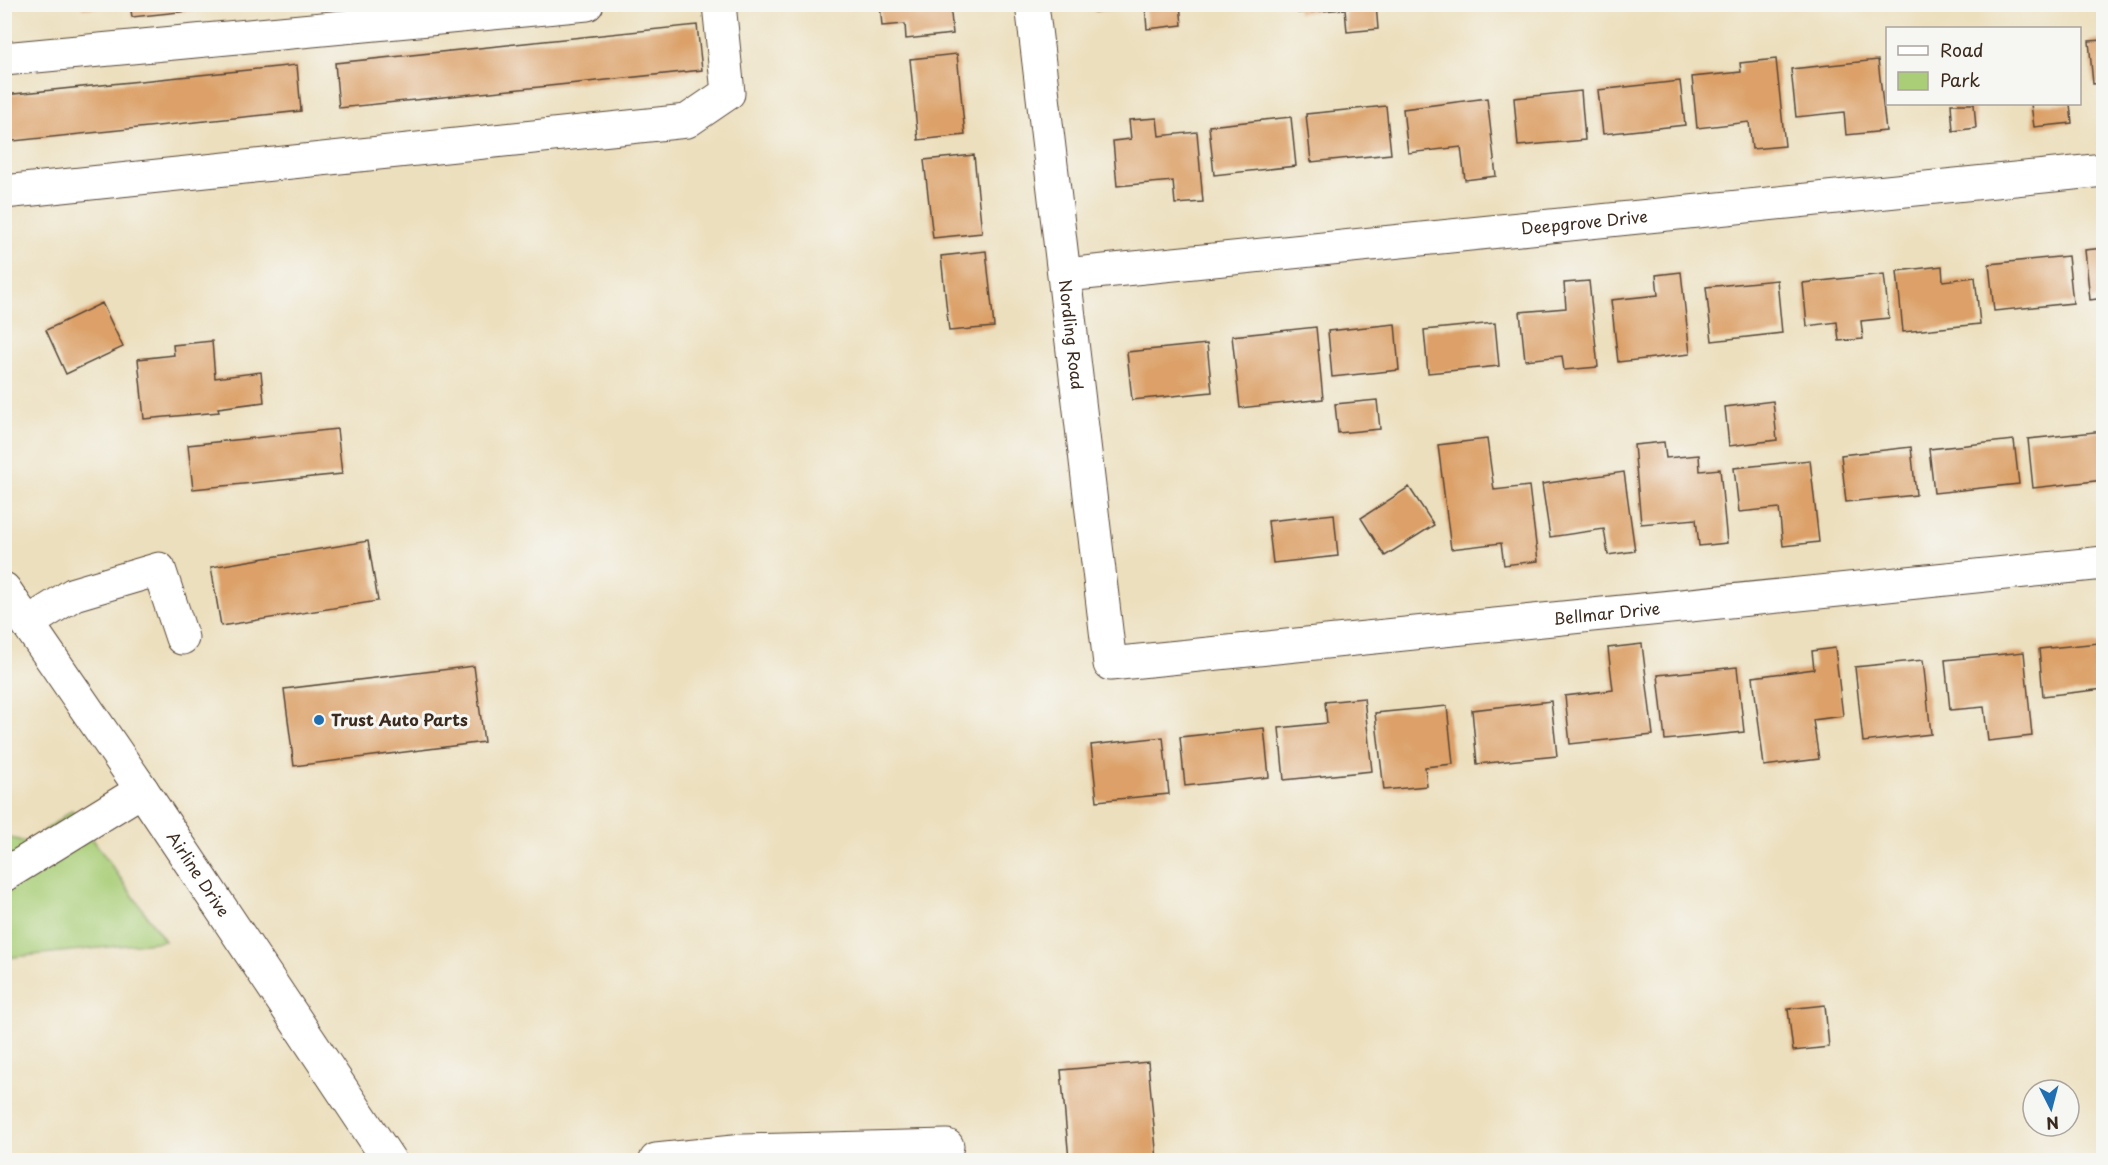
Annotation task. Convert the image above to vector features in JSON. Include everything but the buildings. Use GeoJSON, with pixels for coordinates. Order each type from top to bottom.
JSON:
{"type":"FeatureCollection","features":[{"type":"Feature","properties":{"kind":"street"},"geometry":{"type":"LineString","coordinates":[[4,59],[329,17],[587,4]]}},
{"type":"Feature","properties":{"kind":"street"},"geometry":{"type":"LineString","coordinates":[[4,192],[687,121],[728,93],[719,4]]}},
{"type":"Feature","properties":{"kind":"street","name":"Nordling Road"},"geometry":{"type":"LineString","coordinates":[[1032,4],[1110,663]]}},
{"type":"Feature","properties":{"kind":"street","name":"Deepgrove Drive"},"geometry":{"type":"LineString","coordinates":[[1065,275],[2103,170]]}},
{"type":"Feature","properties":{"kind":"street","name":"Bellmar Drive"},"geometry":{"type":"LineString","coordinates":[[1110,663],[2103,563]]}},
{"type":"Feature","properties":{"kind":"street"},"geometry":{"type":"LineString","coordinates":[[28,623],[74,594],[159,570],[182,638]]}},
{"type":"Feature","properties":{"kind":"street","name":"Airline Drive"},"geometry":{"type":"LineString","coordinates":[[4,589],[142,790],[389,1161]]}},
{"type":"Feature","properties":{"kind":"street"},"geometry":{"type":"LineString","coordinates":[[4,874],[142,790]]}},
{"type":"Feature","properties":{"kind":"street"},"geometry":{"type":"LineString","coordinates":[[656,1161],[742,1151],[947,1146]]}},
{"type":"Feature","properties":{"kind":"green space"},"geometry":{"type":"Polygon","coordinates":[[[72,810],[165,941],[5,958],[5,836],[28,843],[72,810]]]}},
{"type":"Feature","properties":{"kind":"place","name":"Trust Auto Parts"},"geometry":{"type":"Point","coordinates":[319,720]}}]}
